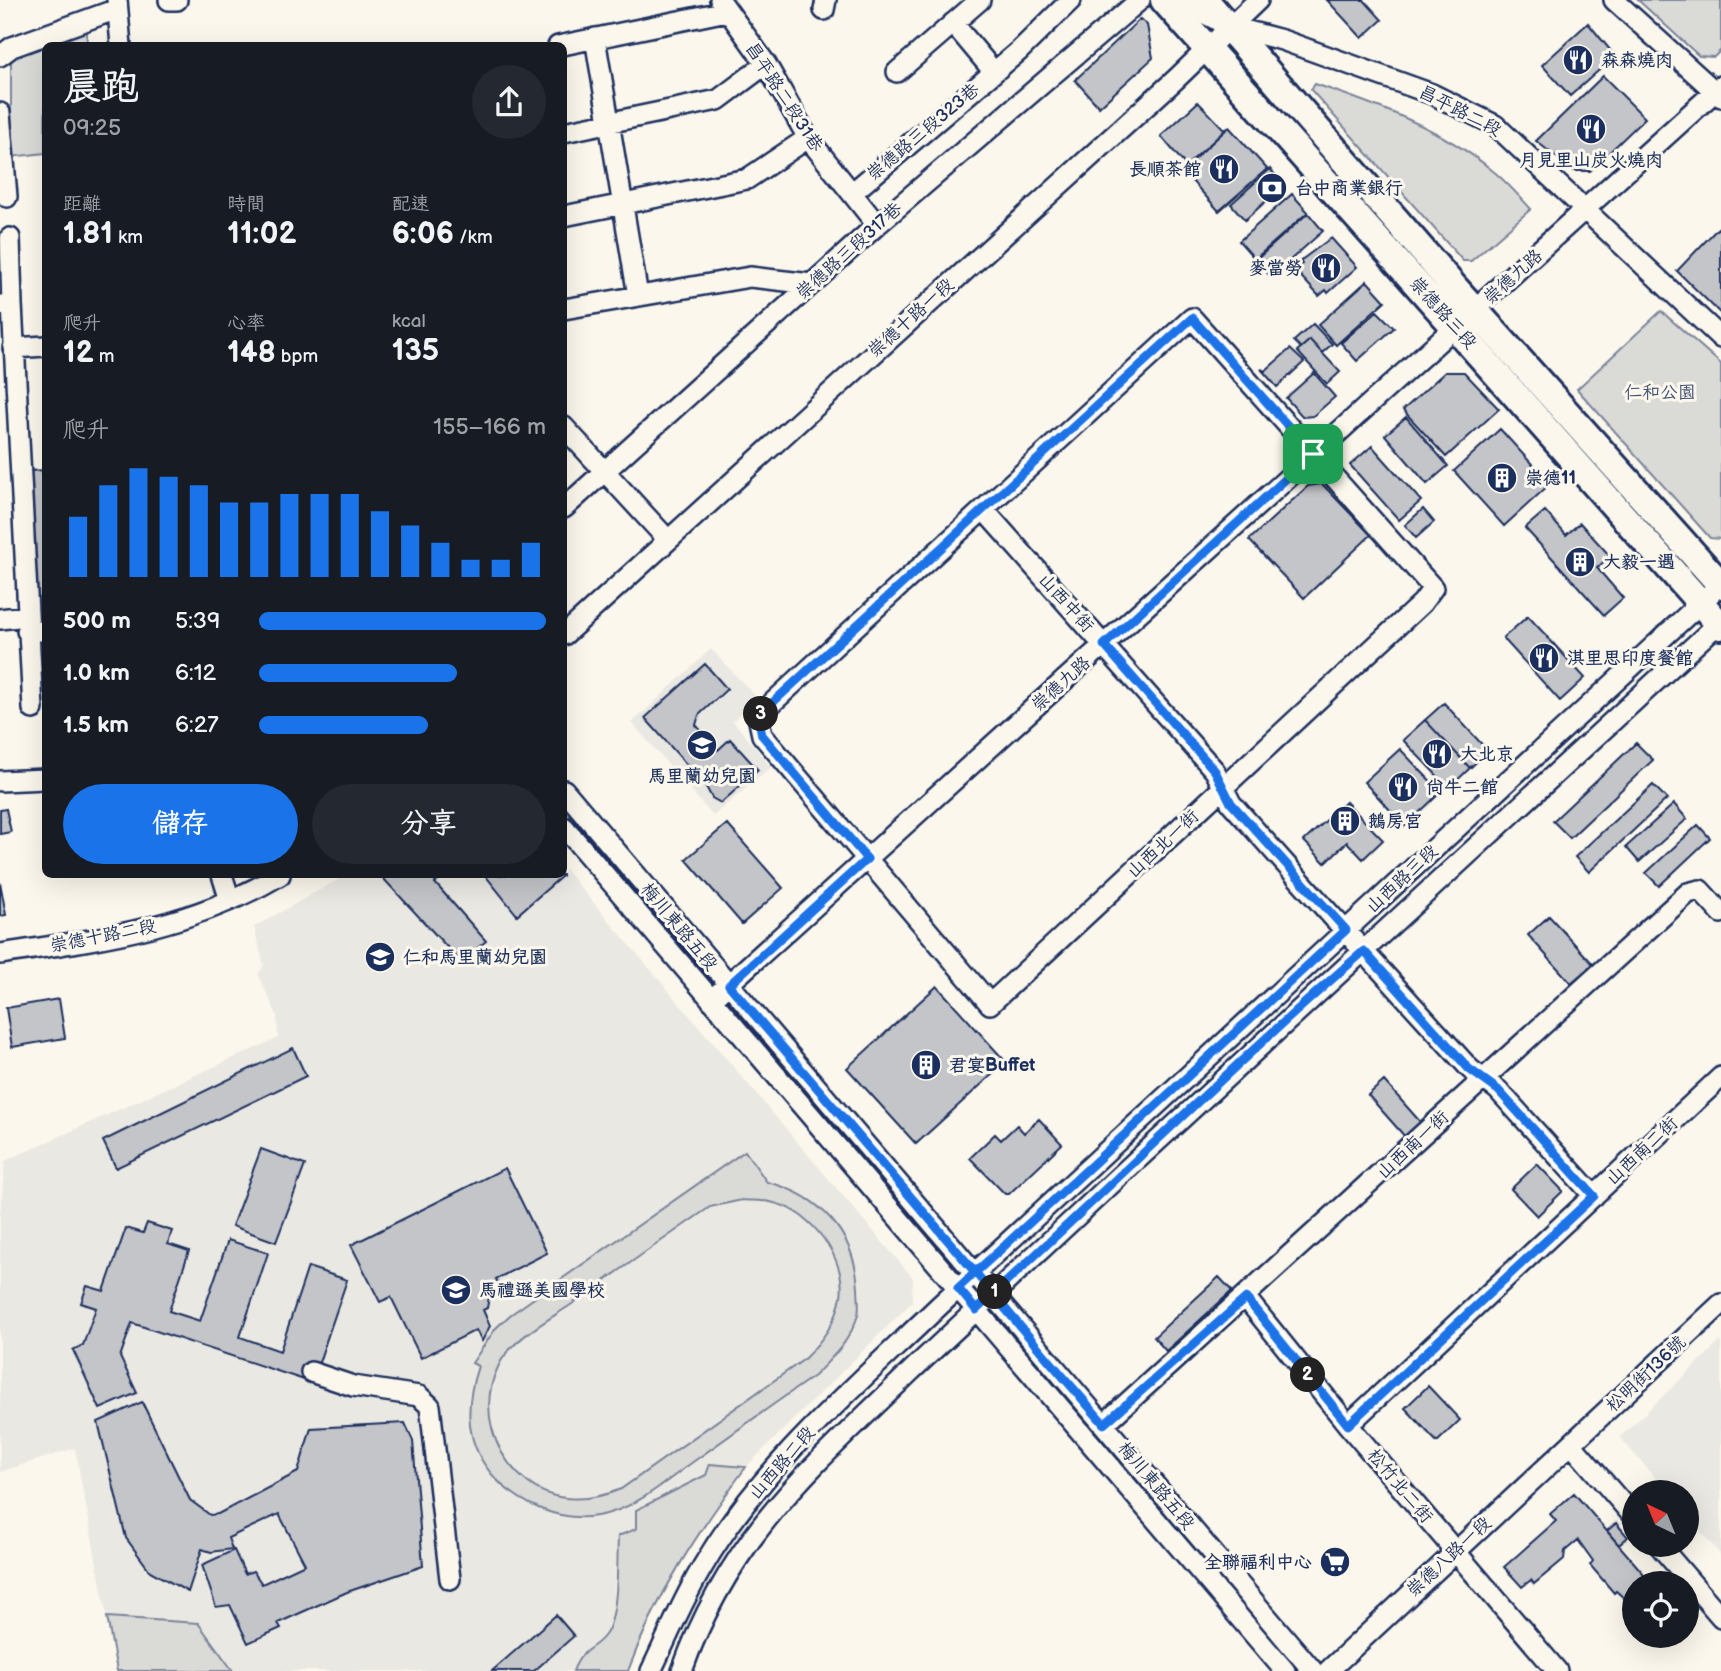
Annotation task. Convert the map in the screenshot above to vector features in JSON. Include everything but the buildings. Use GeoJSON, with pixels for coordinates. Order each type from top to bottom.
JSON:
{"type":"FeatureCollection","features":[{"type":"Feature","properties":{"kind":"main road","name":"崇德路三段"},"geometry":{"type":"LineString","coordinates":[[1164,0],[1466,320],[1721,584]]}},
{"type":"Feature","properties":{"kind":"main road","name":"崇德路三段"},"geometry":{"type":"LineString","coordinates":[[1205,0],[1229,26],[1466,320],[1720,623]]}},
{"type":"Feature","properties":{"kind":"street"},"geometry":{"type":"LineString","coordinates":[[169,0],[177,0]]}},
{"type":"Feature","properties":{"kind":"street"},"geometry":{"type":"LineString","coordinates":[[897,72],[980,0]]}},
{"type":"Feature","properties":{"kind":"street","name":"崇德路三段323巷"},"geometry":{"type":"LineString","coordinates":[[852,193],[994,72],[1071,0]]}},
{"type":"Feature","properties":{"kind":"street","name":"崇德路三段317巷"},"geometry":{"type":"LineString","coordinates":[[567,505],[877,225],[1140,0]]}},
{"type":"Feature","properties":{"kind":"street","name":"昌平路二段"},"geometry":{"type":"LineString","coordinates":[[1177,0],[1229,26],[1282,40],[1432,94],[1495,125],[1721,338]]}},
{"type":"Feature","properties":{"kind":"street","name":"崇德十路一段"},"geometry":{"type":"LineString","coordinates":[[567,632],[1258,0]]}},
{"type":"Feature","properties":{"kind":"street"},"geometry":{"type":"LineString","coordinates":[[1614,0],[1719,92]]}},
{"type":"Feature","properties":{"kind":"street"},"geometry":{"type":"LineString","coordinates":[[0,56],[12,47],[117,4],[121,42]]}},
{"type":"Feature","properties":{"kind":"street"},"geometry":{"type":"LineString","coordinates":[[567,44],[723,6]]}},
{"type":"Feature","properties":{"kind":"street","name":"昌平路二段31巷"},"geometry":{"type":"LineString","coordinates":[[723,6],[766,64],[808,138],[877,225]]}},
{"type":"Feature","properties":{"kind":"street","name":"崇德路三段323巷"},"geometry":{"type":"LineString","coordinates":[[953,23],[994,72]]}},
{"type":"Feature","properties":{"kind":"street"},"geometry":{"type":"LineString","coordinates":[[596,38],[638,296]]}},
{"type":"Feature","properties":{"kind":"street"},"geometry":{"type":"LineString","coordinates":[[567,131],[718,100],[766,64]]}},
{"type":"Feature","properties":{"kind":"street","name":"崇德九路"},"geometry":{"type":"LineString","coordinates":[[711,1000],[1313,454],[1719,92]]}},
{"type":"Feature","properties":{"kind":"street"},"geometry":{"type":"LineString","coordinates":[[0,113],[7,197]]}},
{"type":"Feature","properties":{"kind":"street"},"geometry":{"type":"LineString","coordinates":[[567,215],[747,179],[808,138]]}},
{"type":"Feature","properties":{"kind":"street"},"geometry":{"type":"LineString","coordinates":[[9,238],[6,304],[13,348],[33,626],[33,709]]}},
{"type":"Feature","properties":{"kind":"street"},"geometry":{"type":"LineString","coordinates":[[567,308],[750,278],[811,284]]}},
{"type":"Feature","properties":{"kind":"street"},"geometry":{"type":"LineString","coordinates":[[867,859],[762,735],[758,716],[1192,318],[1313,454]]}},
{"type":"Feature","properties":{"kind":"street"},"geometry":{"type":"LineString","coordinates":[[13,348],[42,346]]}},
{"type":"Feature","properties":{"kind":"street"},"geometry":{"type":"LineString","coordinates":[[567,430],[667,539]]}},
{"type":"Feature","properties":{"kind":"street","name":"山西北一街"},"geometry":{"type":"LineString","coordinates":[[867,859],[990,1004],[1422,603],[1433,588],[1313,454]]}},
{"type":"Feature","properties":{"kind":"street","name":"山西中街"},"geometry":{"type":"LineString","coordinates":[[984,510],[1215,771],[1231,803],[1469,1069],[1498,1090],[1594,1196]]}},
{"type":"Feature","properties":{"kind":"street","name":"山西路三段"},"geometry":{"type":"LineString","coordinates":[[958,1288],[1721,584]]}},
{"type":"Feature","properties":{"kind":"street"},"geometry":{"type":"LineString","coordinates":[[0,619],[33,626]]}},
{"type":"Feature","properties":{"kind":"street","name":"山西路三段"},"geometry":{"type":"LineString","coordinates":[[976,1310],[1720,623]]}},
{"type":"Feature","properties":{"kind":"street"},"geometry":{"type":"LineString","coordinates":[[0,781],[42,779]]}},
{"type":"Feature","properties":{"kind":"street","name":"梅川東路五段"},"geometry":{"type":"LineString","coordinates":[[567,794],[1313,1671]]}},
{"type":"Feature","properties":{"kind":"street","name":"梅川東路五段"},"geometry":{"type":"LineString","coordinates":[[567,831],[1285,1671]]}},
{"type":"Feature","properties":{"kind":"street"},"geometry":{"type":"LineString","coordinates":[[223,878],[230,900]]}},
{"type":"Feature","properties":{"kind":"street","name":"崇德十路二段"},"geometry":{"type":"LineString","coordinates":[[0,954],[136,933],[197,915],[273,878]]}},
{"type":"Feature","properties":{"kind":"street","name":"山西南一街"},"geometry":{"type":"LineString","coordinates":[[1104,1424],[1246,1298],[1688,893],[1700,890],[1721,913]]}},
{"type":"Feature","properties":{"kind":"street","name":"山西南二街"},"geometry":{"type":"LineString","coordinates":[[1348,1425],[1721,1077]]}},
{"type":"Feature","properties":{"kind":"street","name":"山西路二段"},"geometry":{"type":"LineString","coordinates":[[651,1671],[703,1566],[756,1492],[816,1425],[958,1288]]}},
{"type":"Feature","properties":{"kind":"street","name":"松竹北二街"},"geometry":{"type":"LineString","coordinates":[[1246,1298],[1348,1425],[1557,1671]]}},
{"type":"Feature","properties":{"kind":"street","name":"松明街136號"},"geometry":{"type":"LineString","coordinates":[[1571,1444],[1721,1304]]}},
{"type":"Feature","properties":{"kind":"street","name":"山西路二段"},"geometry":{"type":"LineString","coordinates":[[682,1671],[693,1640],[719,1587],[746,1545],[790,1488],[976,1310]]}},
{"type":"Feature","properties":{"kind":"street"},"geometry":{"type":"LineString","coordinates":[[311,1372],[354,1385],[419,1396],[430,1406],[450,1579]]}},
{"type":"Feature","properties":{"kind":"street"},"geometry":{"type":"LineString","coordinates":[[1571,1444],[1622,1503]]}},
{"type":"Feature","properties":{"kind":"street","name":"崇德八路一段"},"geometry":{"type":"LineString","coordinates":[[1328,1671],[1571,1444]]}},
{"type":"Feature","properties":{"kind":"street"},"geometry":{"type":"LineString","coordinates":[[1671,1558],[1721,1617]]}},
{"type":"Feature","properties":{"kind":"shaded area","name":"馬里蘭幼兒園"},"geometry":{"type":"Polygon","coordinates":[[[711,649],[757,698],[733,721],[771,767],[713,816],[632,723],[711,649]]]}},
{"type":"Feature","properties":{"kind":"shaded area","name":"馬禮遜美國學校"},"geometry":{"type":"Polygon","coordinates":[[[567,872],[913,1278],[912,1302],[746,1467],[710,1464],[706,1475],[636,1510],[636,1529],[618,1536],[612,1620],[605,1636],[580,1655],[573,1671],[233,1671],[198,1623],[107,1617],[75,1448],[0,1472],[0,1214],[5,1161],[278,1038],[277,1015],[258,974],[264,966],[254,927],[341,878],[567,878],[567,872]]]}},
{"type":"Feature","properties":{"kind":"shaded area"},"geometry":{"type":"Polygon","coordinates":[[[1721,1341],[1721,1555],[1699,1530],[1699,1480],[1657,1480],[1620,1437],[1721,1341]]]}},
{"type":"Feature","properties":{"kind":"green space"},"geometry":{"type":"Polygon","coordinates":[[[1638,0],[1721,0],[1721,50],[1714,57],[1699,56],[1638,0]]]}},
{"type":"Feature","properties":{"kind":"green space"},"geometry":{"type":"Polygon","coordinates":[[[86,25],[87,42],[42,42],[42,153],[11,157],[11,52],[86,25]]]}},
{"type":"Feature","properties":{"kind":"green space"},"geometry":{"type":"Polygon","coordinates":[[[1315,84],[1385,109],[1452,142],[1498,175],[1531,209],[1471,261],[1463,261],[1311,90],[1315,84]]]}},
{"type":"Feature","properties":{"kind":"green space","name":"仁和公園"},"geometry":{"type":"Polygon","coordinates":[[[1661,311],[1721,364],[1721,539],[1710,538],[1577,389],[1661,311]]]}},
{"type":"Feature","properties":{"kind":"green space"},"geometry":{"type":"Polygon","coordinates":[[[745,1151],[767,1182],[803,1196],[831,1219],[850,1250],[858,1288],[859,1312],[855,1324],[846,1341],[814,1376],[662,1485],[624,1508],[597,1516],[555,1514],[529,1504],[496,1479],[478,1453],[469,1412],[478,1366],[472,1363],[496,1328],[510,1315],[745,1151]],[[742,1200],[710,1207],[532,1330],[504,1357],[492,1382],[492,1428],[505,1457],[526,1481],[548,1494],[560,1497],[584,1498],[621,1489],[803,1360],[822,1339],[836,1314],[841,1296],[841,1281],[832,1252],[813,1226],[787,1208],[774,1203],[742,1200]]]}},
{"type":"Feature","properties":{"kind":"green space"},"geometry":{"type":"Polygon","coordinates":[[[710,1464],[746,1467],[679,1565],[639,1643],[628,1671],[573,1671],[584,1653],[601,1640],[610,1627],[616,1587],[618,1536],[636,1529],[636,1510],[706,1475],[710,1464]]]}},
{"type":"Feature","properties":{"kind":"green space"},"geometry":{"type":"Polygon","coordinates":[[[107,1617],[198,1623],[233,1671],[117,1671],[107,1617]]]}},
{"type":"Feature","properties":{"kind":"place","name":"森森燒肉"},"geometry":{"type":"Point","coordinates":[1578,60]}},
{"type":"Feature","properties":{"kind":"place","name":"月見里山炭火燒肉"},"geometry":{"type":"Point","coordinates":[1591,129]}},
{"type":"Feature","properties":{"kind":"place","name":"長順茶館"},"geometry":{"type":"Point","coordinates":[1224,169]}},
{"type":"Feature","properties":{"kind":"place","name":"台中商業銀行"},"geometry":{"type":"Point","coordinates":[1272,188]}},
{"type":"Feature","properties":{"kind":"place","name":"麥當勞"},"geometry":{"type":"Point","coordinates":[1326,268]}},
{"type":"Feature","properties":{"kind":"place","name":"崇德11"},"geometry":{"type":"Point","coordinates":[1502,478]}},
{"type":"Feature","properties":{"kind":"place","name":"大毅一遇"},"geometry":{"type":"Point","coordinates":[1580,562]}},
{"type":"Feature","properties":{"kind":"place","name":"淇里思印度餐館"},"geometry":{"type":"Point","coordinates":[1544,658]}},
{"type":"Feature","properties":{"kind":"place","name":"馬里蘭幼兒園"},"geometry":{"type":"Point","coordinates":[702,745]}},
{"type":"Feature","properties":{"kind":"place","name":"大北京"},"geometry":{"type":"Point","coordinates":[1437,754]}},
{"type":"Feature","properties":{"kind":"place","name":"尚牛二館"},"geometry":{"type":"Point","coordinates":[1403,787]}},
{"type":"Feature","properties":{"kind":"place","name":"鵝房宮"},"geometry":{"type":"Point","coordinates":[1345,821]}},
{"type":"Feature","properties":{"kind":"place","name":"仁和馬里蘭幼兒園"},"geometry":{"type":"Point","coordinates":[380,957]}},
{"type":"Feature","properties":{"kind":"place","name":"君宴Buffet"},"geometry":{"type":"Point","coordinates":[926,1065]}},
{"type":"Feature","properties":{"kind":"place","name":"馬禮遜美國學校"},"geometry":{"type":"Point","coordinates":[456,1290]}},
{"type":"Feature","properties":{"kind":"place","name":"全聯福利中心"},"geometry":{"type":"Point","coordinates":[1335,1562]}},
{"type":"Feature","properties":{"kind":"route"},"geometry":{"type":"LineString","coordinates":[[1313,454],[1104,645],[1215,771],[1231,803],[1346,930],[1000,1250],[975,1272],[958,1288],[976,1310],[993,1294],[1018,1270],[1364,951],[1469,1069],[1498,1090],[1594,1196],[1348,1425],[1246,1298],[1104,1424],[1009,1314],[993,1294],[975,1272],[729,985],[867,859],[762,735],[758,716],[1192,318],[1313,454]]}}]}
